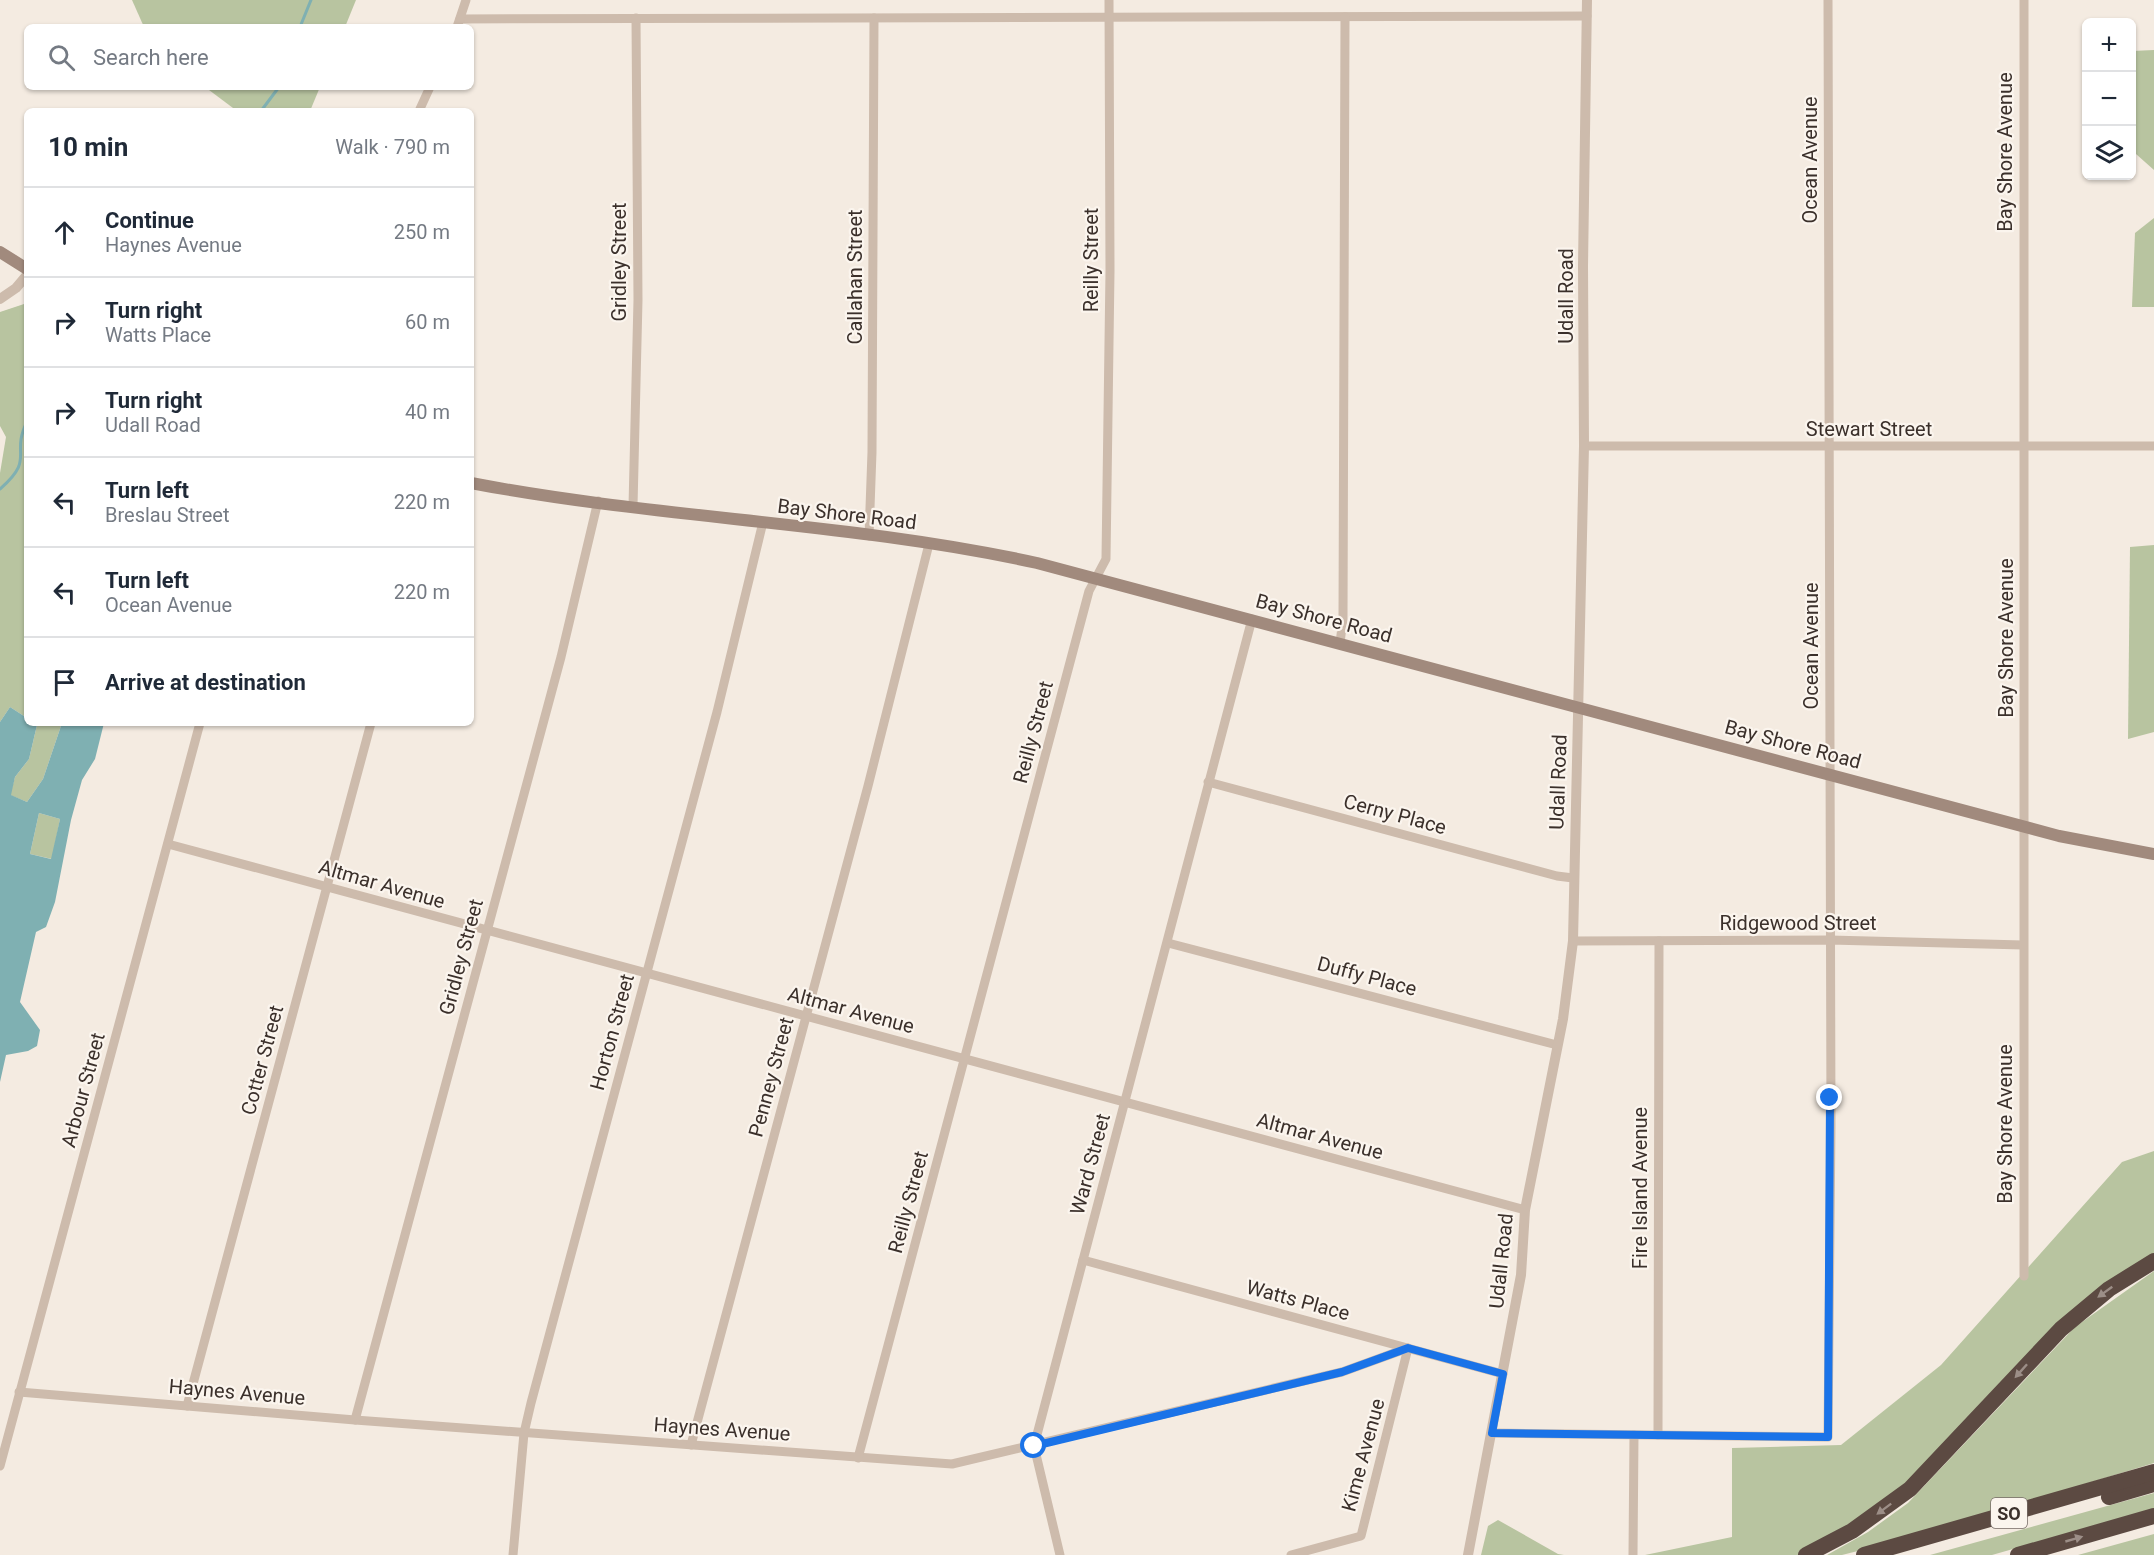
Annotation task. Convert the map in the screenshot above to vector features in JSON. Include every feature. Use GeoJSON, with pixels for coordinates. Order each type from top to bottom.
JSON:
{"type":"FeatureCollection","features":[{"type":"Feature","properties":{"kind":"highway"},"geometry":{"type":"LineString","coordinates":[[1806,1555],[1852,1531],[1910,1489],[2061,1329],[2109,1289],[2154,1260]]}},
{"type":"Feature","properties":{"kind":"highway","name":"SO"},"geometry":{"type":"LineString","coordinates":[[1864,1555],[2154,1472]]}},
{"type":"Feature","properties":{"kind":"highway","name":"SO"},"geometry":{"type":"LineString","coordinates":[[1900,1555],[2154,1484]]}},
{"type":"Feature","properties":{"kind":"highway","name":"SO"},"geometry":{"type":"LineString","coordinates":[[2018,1555],[2154,1516]]}},
{"type":"Feature","properties":{"kind":"main road"},"geometry":{"type":"LineString","coordinates":[[0,252],[24,267]]}},
{"type":"Feature","properties":{"kind":"main road","name":"Bay Shore Road"},"geometry":{"type":"LineString","coordinates":[[474,483],[929,544],[1019,559],[1252,619],[2024,826],[2095,844],[2154,854]]}},
{"type":"Feature","properties":{"kind":"street"},"geometry":{"type":"LineString","coordinates":[[466,0],[459,23],[636,18],[1587,16]]}},
{"type":"Feature","properties":{"kind":"street","name":"Reilly Street"},"geometry":{"type":"LineString","coordinates":[[858,1458],[1089,591],[1107,556],[1110,271],[1109,0]]}},
{"type":"Feature","properties":{"kind":"street","name":"Udall Road"},"geometry":{"type":"LineString","coordinates":[[1468,1555],[1521,1275],[1525,1210],[1557,1045],[1573,941],[1584,446],[1583,266],[1587,0]]}},
{"type":"Feature","properties":{"kind":"street","name":"Ocean Avenue"},"geometry":{"type":"LineString","coordinates":[[1658,1435],[1828,1437],[1830,940],[1828,0]]}},
{"type":"Feature","properties":{"kind":"street","name":"Bay Shore Avenue"},"geometry":{"type":"LineString","coordinates":[[2024,0],[2022,447],[2024,1276]]}},
{"type":"Feature","properties":{"kind":"street"},"geometry":{"type":"LineString","coordinates":[[1340,643],[1343,619],[1346,17]]}},
{"type":"Feature","properties":{"kind":"street","name":"Gridley Street"},"geometry":{"type":"LineString","coordinates":[[633,506],[638,300],[636,18]]}},
{"type":"Feature","properties":{"kind":"street","name":"Callahan Street"},"geometry":{"type":"LineString","coordinates":[[869,536],[872,452],[874,18]]}},
{"type":"Feature","properties":{"kind":"street"},"geometry":{"type":"LineString","coordinates":[[420,108],[429,90]]}},
{"type":"Feature","properties":{"kind":"street"},"geometry":{"type":"LineString","coordinates":[[0,298],[16,288],[24,279]]}},
{"type":"Feature","properties":{"kind":"street","name":"Stewart Street"},"geometry":{"type":"LineString","coordinates":[[1584,446],[2154,446]]}},
{"type":"Feature","properties":{"kind":"street","name":"Gridley Street"},"geometry":{"type":"LineString","coordinates":[[355,1420],[561,657],[598,501]]}},
{"type":"Feature","properties":{"kind":"street","name":"Horton Street"},"geometry":{"type":"LineString","coordinates":[[513,1555],[524,1433],[717,712],[763,522]]}},
{"type":"Feature","properties":{"kind":"street","name":"Penney Street"},"geometry":{"type":"LineString","coordinates":[[691,1445],[807,1017],[929,544]]}},
{"type":"Feature","properties":{"kind":"street","name":"Ward Street"},"geometry":{"type":"LineString","coordinates":[[1060,1555],[1034,1446],[1252,619]]}},
{"type":"Feature","properties":{"kind":"street","name":"Arbour Street"},"geometry":{"type":"LineString","coordinates":[[0,1466],[199,726]]}},
{"type":"Feature","properties":{"kind":"street","name":"Cotter Street"},"geometry":{"type":"LineString","coordinates":[[187,1406],[370,726]]}},
{"type":"Feature","properties":{"kind":"street","name":"Cerny Place"},"geometry":{"type":"LineString","coordinates":[[1208,782],[1557,876],[1573,878]]}},
{"type":"Feature","properties":{"kind":"street","name":"Altmar Avenue"},"geometry":{"type":"LineString","coordinates":[[168,844],[487,932],[965,1058],[1525,1210]]}},
{"type":"Feature","properties":{"kind":"street","name":"Ridgewood Street"},"geometry":{"type":"LineString","coordinates":[[1573,941],[1830,940],[2023,945]]}},
{"type":"Feature","properties":{"kind":"street","name":"Fire Island Avenue"},"geometry":{"type":"LineString","coordinates":[[1658,1435],[1659,941]]}},
{"type":"Feature","properties":{"kind":"street","name":"Duffy Place"},"geometry":{"type":"LineString","coordinates":[[1168,943],[1557,1045]]}},
{"type":"Feature","properties":{"kind":"street","name":"Watts Place"},"geometry":{"type":"LineString","coordinates":[[1083,1260],[1503,1374]]}},
{"type":"Feature","properties":{"kind":"street","name":"Haynes Avenue"},"geometry":{"type":"LineString","coordinates":[[19,1392],[355,1420],[952,1464],[1342,1372],[1408,1348]]}},
{"type":"Feature","properties":{"kind":"street","name":"Kime Avenue"},"geometry":{"type":"LineString","coordinates":[[1291,1555],[1361,1536],[1408,1348]]}},
{"type":"Feature","properties":{"kind":"street"},"geometry":{"type":"LineString","coordinates":[[1492,1433],[1658,1435]]}},
{"type":"Feature","properties":{"kind":"street"},"geometry":{"type":"LineString","coordinates":[[1633,1555],[1634,1435]]}},
{"type":"Feature","properties":{"kind":"green space"},"geometry":{"type":"Polygon","coordinates":[[[132,0],[356,0],[346,24],[143,24],[132,0]]]}},
{"type":"Feature","properties":{"kind":"green space"},"geometry":{"type":"Polygon","coordinates":[[[2154,50],[2154,170],[2136,154],[2136,51],[2154,50]]]}},
{"type":"Feature","properties":{"kind":"green space"},"geometry":{"type":"Polygon","coordinates":[[[209,90],[319,90],[311,108],[233,108],[209,90]]]}},
{"type":"Feature","properties":{"kind":"green space"},"geometry":{"type":"Polygon","coordinates":[[[2154,218],[2154,307],[2132,307],[2135,233],[2154,218]]]}},
{"type":"Feature","properties":{"kind":"green space"},"geometry":{"type":"Polygon","coordinates":[[[24,304],[24,716],[10,707],[0,722],[0,473],[6,437],[0,426],[0,312],[24,304]]]}},
{"type":"Feature","properties":{"kind":"green space"},"geometry":{"type":"Polygon","coordinates":[[[2154,545],[2154,732],[2128,739],[2130,547],[2154,545]]]}},
{"type":"Feature","properties":{"kind":"green space"},"geometry":{"type":"Polygon","coordinates":[[[37,726],[61,726],[43,779],[27,802],[10,795],[15,777],[29,759],[37,726]]]}},
{"type":"Feature","properties":{"kind":"green space"},"geometry":{"type":"Polygon","coordinates":[[[39,813],[60,819],[52,859],[30,854],[39,813]]]}},
{"type":"Feature","properties":{"kind":"green space"},"geometry":{"type":"Polygon","coordinates":[[[2154,1151],[2154,1255],[2100,1289],[1892,1502],[1801,1555],[1645,1555],[1732,1537],[1732,1448],[1841,1445],[1941,1365],[2122,1162],[2154,1151]]]}},
{"type":"Feature","properties":{"kind":"green space"},"geometry":{"type":"Polygon","coordinates":[[[2154,1271],[2154,1463],[1909,1538],[1842,1555],[1827,1555],[1868,1532],[1908,1503],[2075,1327],[2154,1271]]]}},
{"type":"Feature","properties":{"kind":"green space"},"geometry":{"type":"Polygon","coordinates":[[[2154,1493],[2154,1509],[1992,1555],[1930,1555],[2154,1493]]]}},
{"type":"Feature","properties":{"kind":"green space"},"geometry":{"type":"Polygon","coordinates":[[[1498,1520],[1558,1554],[1564,1555],[1481,1555],[1488,1526],[1498,1520]]]}},
{"type":"Feature","properties":{"kind":"green space"},"geometry":{"type":"Polygon","coordinates":[[[2154,1534],[2154,1555],[2078,1555],[2154,1534]]]}},
{"type":"Feature","properties":{"kind":"water"},"geometry":{"type":"Polygon","coordinates":[[[10,707],[24,716],[24,726],[37,726],[29,759],[15,777],[11,795],[27,802],[43,779],[61,726],[103,726],[95,759],[82,780],[71,820],[55,902],[46,927],[36,932],[20,1002],[40,1030],[37,1046],[28,1051],[6,1055],[0,1082],[0,722],[10,707]],[[39,813],[30,854],[51,859],[60,819],[39,813]]]}},
{"type":"Feature","properties":{"kind":"waterway"},"geometry":{"type":"LineString","coordinates":[[301,24],[311,0]]}},
{"type":"Feature","properties":{"kind":"waterway"},"geometry":{"type":"LineString","coordinates":[[263,108],[277,90]]}},
{"type":"Feature","properties":{"kind":"waterway"},"geometry":{"type":"LineString","coordinates":[[0,489],[11,479],[20,463],[24,429]]}},
{"type":"Feature","properties":{"kind":"route"},"geometry":{"type":"LineString","coordinates":[[1034,1446],[1342,1372],[1408,1348],[1503,1374],[1492,1433],[1828,1437],[1830,1098]]}}]}
